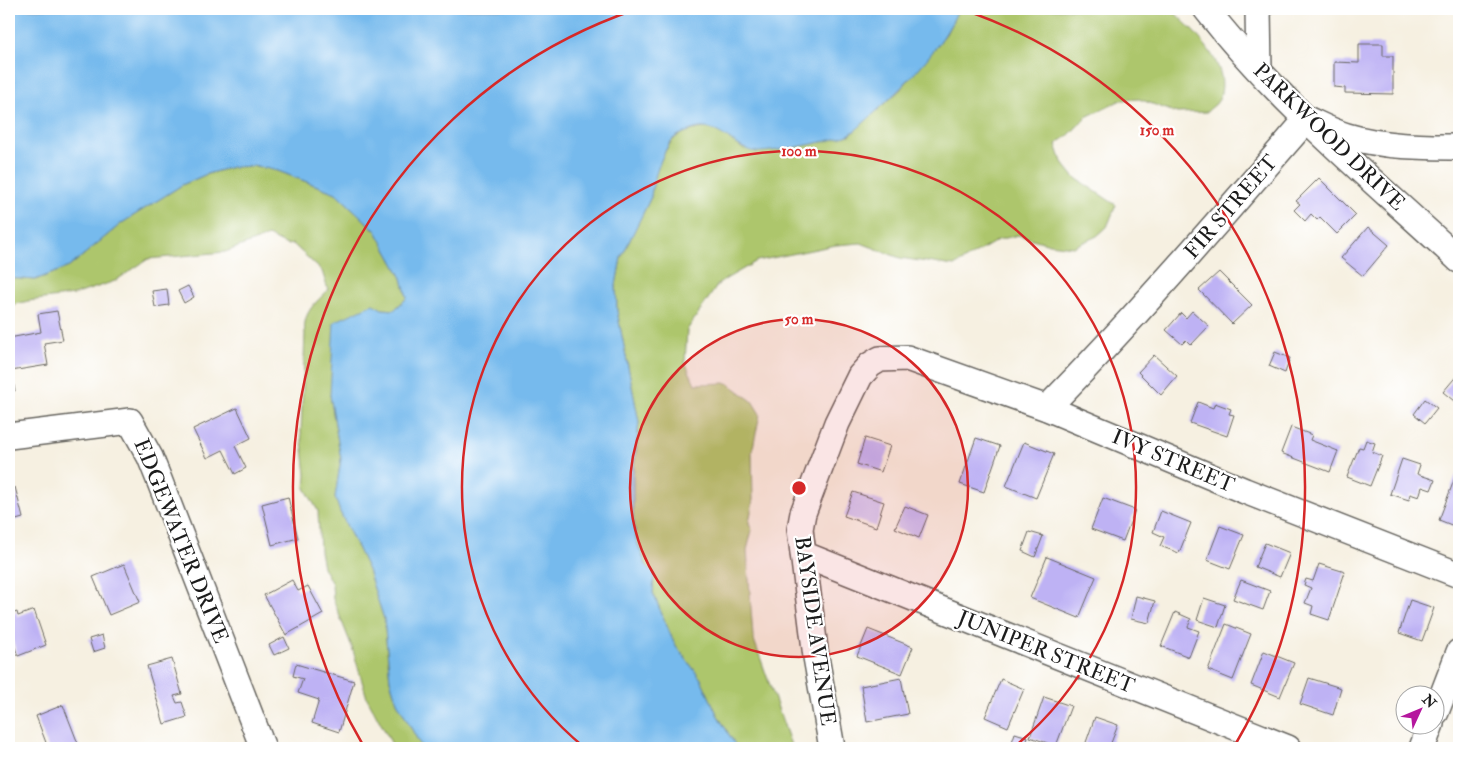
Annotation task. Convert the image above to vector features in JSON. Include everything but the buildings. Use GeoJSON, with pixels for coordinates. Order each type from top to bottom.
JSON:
{"type":"FeatureCollection","features":[{"type":"Feature","properties":{"kind":"street","name":"PARKWOOD DRIVE"},"geometry":{"type":"LineString","coordinates":[[1206,9],[1259,71],[1307,119],[1459,260]]}},
{"type":"Feature","properties":{"kind":"street"},"geometry":{"type":"LineString","coordinates":[[1258,9],[1259,71]]}},
{"type":"Feature","properties":{"kind":"street"},"geometry":{"type":"LineString","coordinates":[[1307,119],[1346,136],[1379,143],[1406,147],[1459,147]]}},
{"type":"Feature","properties":{"kind":"street","name":"FIR STREET"},"geometry":{"type":"LineString","coordinates":[[1047,408],[1108,346],[1307,119]]}},
{"type":"Feature","properties":{"kind":"street","name":"IVY STREET"},"geometry":{"type":"LineString","coordinates":[[885,358],[907,358],[1047,408],[1245,490],[1459,574]]}},
{"type":"Feature","properties":{"kind":"street","name":"BAYSIDE AVENUE"},"geometry":{"type":"LineString","coordinates":[[832,748],[816,657],[800,529],[803,513],[837,423],[860,376],[870,365],[885,358]]}},
{"type":"Feature","properties":{"kind":"street","name":"EDGEWATER DRIVE"},"geometry":{"type":"LineString","coordinates":[[9,436],[130,421],[150,457],[263,748]]}},
{"type":"Feature","properties":{"kind":"street","name":"JUNIPER STREET"},"geometry":{"type":"LineString","coordinates":[[803,554],[1288,748]]}},
{"type":"Feature","properties":{"kind":"street"},"geometry":{"type":"LineString","coordinates":[[1446,686],[1459,652]]}},
{"type":"Feature","properties":{"kind":"street"},"geometry":{"type":"LineString","coordinates":[[1422,748],[1427,734]]}},
{"type":"Feature","properties":{"kind":"green space"},"geometry":{"type":"Polygon","coordinates":[[[958,9],[1171,9],[1190,27],[1209,50],[1221,75],[1222,88],[1218,101],[1207,112],[1177,113],[1139,99],[1121,100],[1086,117],[1068,136],[1056,144],[1062,162],[1074,177],[1116,205],[1107,227],[1097,236],[1073,247],[1050,244],[1018,235],[998,240],[954,266],[900,258],[861,243],[836,245],[757,261],[719,283],[687,330],[685,362],[695,384],[728,383],[752,401],[760,414],[752,452],[753,500],[749,523],[752,530],[747,550],[753,637],[792,748],[737,748],[717,714],[701,679],[674,643],[653,593],[654,573],[646,565],[636,539],[633,516],[633,476],[639,422],[617,311],[616,285],[621,258],[651,197],[653,183],[661,159],[676,137],[686,132],[709,128],[717,130],[743,149],[850,135],[900,90],[946,34],[958,9]]]}},
{"type":"Feature","properties":{"kind":"green space"},"geometry":{"type":"Polygon","coordinates":[[[256,166],[278,171],[336,193],[376,231],[402,278],[407,298],[394,310],[382,309],[330,395],[341,459],[335,497],[340,512],[368,570],[384,619],[390,680],[397,702],[422,748],[394,748],[367,698],[352,647],[333,599],[332,584],[323,567],[320,551],[318,511],[305,488],[306,474],[301,432],[305,326],[310,309],[328,290],[322,271],[293,244],[287,245],[268,236],[225,252],[148,259],[115,281],[74,295],[28,301],[9,306],[9,278],[35,280],[69,267],[122,223],[182,185],[207,174],[232,167],[256,166]]]}},
{"type":"Feature","properties":{"kind":"water"},"geometry":{"type":"Polygon","coordinates":[[[9,9],[958,9],[943,38],[920,67],[882,106],[858,128],[844,137],[804,146],[757,152],[742,147],[722,134],[707,128],[693,129],[674,138],[662,157],[651,197],[621,258],[616,285],[617,311],[639,422],[633,476],[633,516],[636,539],[646,565],[654,573],[653,593],[674,643],[701,679],[717,714],[737,748],[422,748],[397,702],[390,680],[384,619],[368,570],[340,512],[335,497],[341,459],[330,395],[334,322],[373,304],[382,309],[394,310],[407,298],[402,278],[376,231],[336,193],[278,171],[256,166],[232,167],[207,174],[182,185],[122,223],[69,267],[35,280],[9,278],[9,9]]]}}]}
